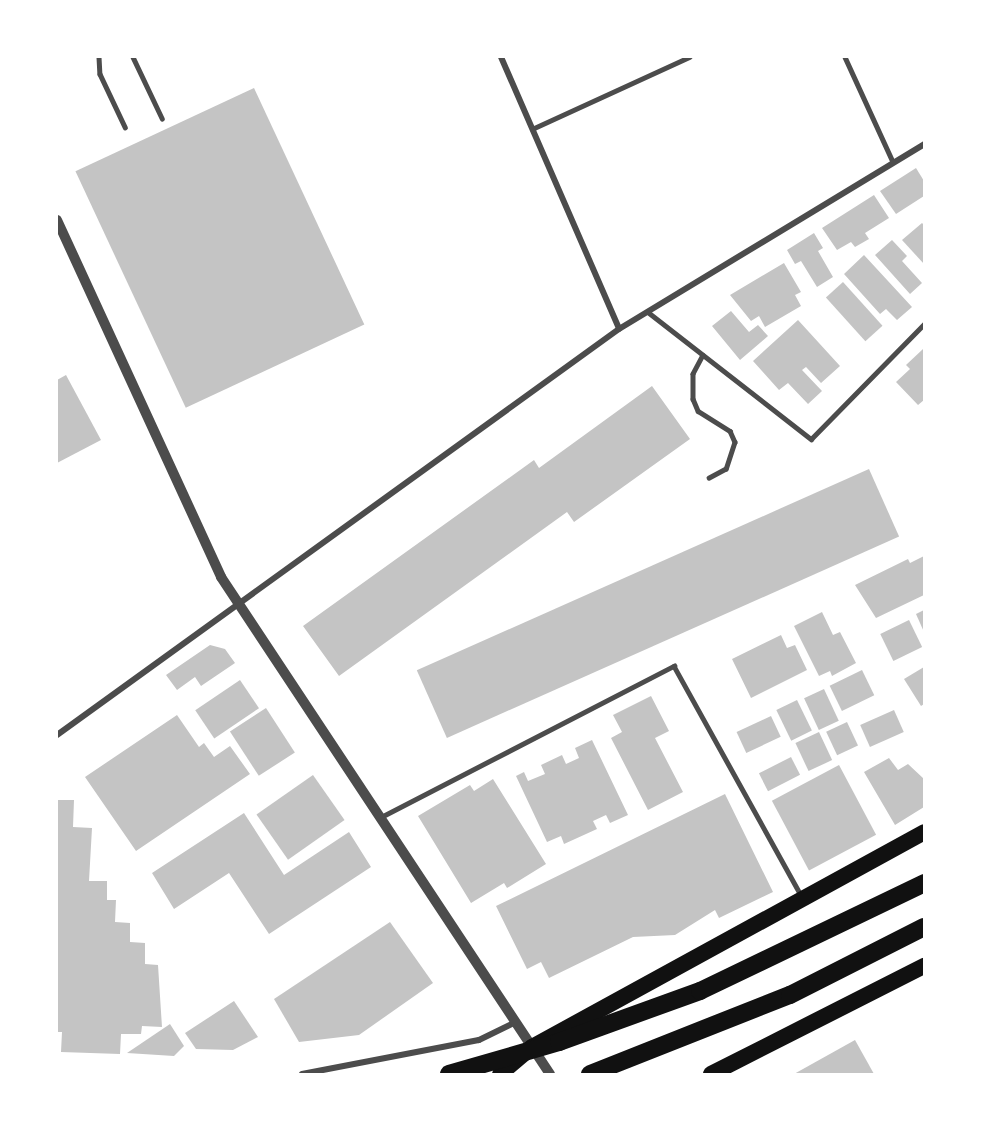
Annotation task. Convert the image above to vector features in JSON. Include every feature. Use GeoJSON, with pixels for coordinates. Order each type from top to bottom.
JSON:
{"type":"FeatureCollection","features":[{"type":"Feature","properties":{"kind":"highway"},"geometry":{"type":"LineString","coordinates":[[500,1074],[532,1047],[924,832]]}},
{"type":"Feature","properties":{"kind":"highway"},"geometry":{"type":"LineString","coordinates":[[449,1074],[559,1042],[700,991],[924,883]]}},
{"type":"Feature","properties":{"kind":"highway"},"geometry":{"type":"LineString","coordinates":[[590,1074],[780,1000],[924,927]]}},
{"type":"Feature","properties":{"kind":"highway"},"geometry":{"type":"LineString","coordinates":[[711,1074],[924,966]]}},
{"type":"Feature","properties":{"kind":"street"},"geometry":{"type":"LineString","coordinates":[[501,57],[619,329]]}},
{"type":"Feature","properties":{"kind":"street"},"geometry":{"type":"LineString","coordinates":[[57,735],[237,601],[619,329],[924,144]]}},
{"type":"Feature","properties":{"kind":"street"},"geometry":{"type":"LineString","coordinates":[[57,220],[221,577],[378,818],[550,1074]]}},
{"type":"Feature","properties":{"kind":"street"},"geometry":{"type":"LineString","coordinates":[[302,1074],[479,1040],[514,1023]]}},
{"type":"Feature","properties":{"kind":"lane"},"geometry":{"type":"LineString","coordinates":[[99,57],[100,74],[125,127]]}},
{"type":"Feature","properties":{"kind":"lane"},"geometry":{"type":"LineString","coordinates":[[133,57],[162,118]]}},
{"type":"Feature","properties":{"kind":"lane"},"geometry":{"type":"LineString","coordinates":[[532,129],[689,57]]}},
{"type":"Feature","properties":{"kind":"lane"},"geometry":{"type":"LineString","coordinates":[[845,57],[893,162]]}},
{"type":"Feature","properties":{"kind":"lane"},"geometry":{"type":"LineString","coordinates":[[648,312],[811,439],[924,324]]}},
{"type":"Feature","properties":{"kind":"lane"},"geometry":{"type":"LineString","coordinates":[[703,355],[693,374],[693,399],[698,411],[730,431],[735,442],[726,469],[709,478]]}},
{"type":"Feature","properties":{"kind":"lane"},"geometry":{"type":"LineString","coordinates":[[378,818],[674,666],[803,899]]}},
{"type":"Feature","properties":{"kind":"building"},"geometry":{"type":"Polygon","coordinates":[[[254,88],[364,325],[186,408],[75,171],[254,88]]]}},
{"type":"Feature","properties":{"kind":"building"},"geometry":{"type":"Polygon","coordinates":[[[916,168],[924,181],[924,196],[896,214],[880,191],[916,168]]]}},
{"type":"Feature","properties":{"kind":"building"},"geometry":{"type":"Polygon","coordinates":[[[874,195],[889,218],[865,233],[869,239],[855,247],[851,242],[837,250],[822,228],[874,195]]]}},
{"type":"Feature","properties":{"kind":"building"},"geometry":{"type":"Polygon","coordinates":[[[922,223],[924,225],[924,264],[902,240],[922,223]]]}},
{"type":"Feature","properties":{"kind":"building"},"geometry":{"type":"Polygon","coordinates":[[[814,233],[823,248],[818,251],[833,277],[817,287],[801,261],[795,264],[787,250],[814,233]]]}},
{"type":"Feature","properties":{"kind":"building"},"geometry":{"type":"Polygon","coordinates":[[[892,240],[907,256],[902,261],[922,283],[910,294],[875,255],[892,240]]]}},
{"type":"Feature","properties":{"kind":"building"},"geometry":{"type":"Polygon","coordinates":[[[864,255],[912,307],[897,320],[886,309],[880,314],[844,274],[864,255]]]}},
{"type":"Feature","properties":{"kind":"building"},"geometry":{"type":"Polygon","coordinates":[[[784,263],[801,292],[795,295],[801,306],[765,327],[759,316],[751,321],[730,295],[784,263]]]}},
{"type":"Feature","properties":{"kind":"building"},"geometry":{"type":"Polygon","coordinates":[[[843,282],[882,326],[865,341],[826,297],[843,282]]]}},
{"type":"Feature","properties":{"kind":"building"},"geometry":{"type":"Polygon","coordinates":[[[731,311],[749,332],[758,325],[768,336],[740,360],[712,326],[731,311]]]}},
{"type":"Feature","properties":{"kind":"building"},"geometry":{"type":"Polygon","coordinates":[[[798,320],[840,366],[821,383],[806,367],[802,370],[822,391],[808,404],[788,383],[779,390],[753,361],[798,320]]]}},
{"type":"Feature","properties":{"kind":"building"},"geometry":{"type":"Polygon","coordinates":[[[923,349],[924,400],[918,405],[896,382],[910,369],[906,365],[923,349]]]}},
{"type":"Feature","properties":{"kind":"building"},"geometry":{"type":"Polygon","coordinates":[[[66,375],[101,440],[57,463],[57,380],[66,375]]]}},
{"type":"Feature","properties":{"kind":"building"},"geometry":{"type":"Polygon","coordinates":[[[652,386],[690,439],[574,522],[567,512],[339,676],[303,626],[534,460],[539,468],[652,386]]]}},
{"type":"Feature","properties":{"kind":"building"},"geometry":{"type":"Polygon","coordinates":[[[869,469],[899,537],[447,738],[417,670],[869,469]]]}},
{"type":"Feature","properties":{"kind":"building"},"geometry":{"type":"Polygon","coordinates":[[[924,556],[924,595],[876,618],[855,585],[908,559],[910,563],[924,556]]]}},
{"type":"Feature","properties":{"kind":"building"},"geometry":{"type":"Polygon","coordinates":[[[924,610],[924,632],[916,614],[924,610]]]}},
{"type":"Feature","properties":{"kind":"building"},"geometry":{"type":"Polygon","coordinates":[[[822,612],[833,635],[840,632],[856,663],[832,676],[830,671],[819,676],[794,626],[822,612]]]}},
{"type":"Feature","properties":{"kind":"building"},"geometry":{"type":"Polygon","coordinates":[[[909,620],[922,647],[893,661],[880,634],[909,620]]]}},
{"type":"Feature","properties":{"kind":"building"},"geometry":{"type":"Polygon","coordinates":[[[781,635],[787,648],[795,645],[807,670],[751,698],[732,659],[781,635]]]}},
{"type":"Feature","properties":{"kind":"building"},"geometry":{"type":"Polygon","coordinates":[[[210,645],[225,649],[235,663],[201,686],[195,677],[177,690],[166,675],[210,645]]]}},
{"type":"Feature","properties":{"kind":"building"},"geometry":{"type":"Polygon","coordinates":[[[924,667],[924,704],[921,706],[904,679],[924,667]]]}},
{"type":"Feature","properties":{"kind":"building"},"geometry":{"type":"Polygon","coordinates":[[[862,670],[874,695],[842,711],[830,686],[862,670]]]}},
{"type":"Feature","properties":{"kind":"building"},"geometry":{"type":"Polygon","coordinates":[[[240,680],[259,708],[214,738],[195,710],[240,680]]]}},
{"type":"Feature","properties":{"kind":"building"},"geometry":{"type":"Polygon","coordinates":[[[824,689],[839,721],[819,730],[804,698],[824,689]]]}},
{"type":"Feature","properties":{"kind":"building"},"geometry":{"type":"Polygon","coordinates":[[[651,696],[669,731],[655,738],[683,792],[648,810],[611,738],[622,732],[613,715],[651,696]]]}},
{"type":"Feature","properties":{"kind":"building"},"geometry":{"type":"Polygon","coordinates":[[[797,700],[812,731],[791,741],[776,710],[797,700]]]}},
{"type":"Feature","properties":{"kind":"building"},"geometry":{"type":"Polygon","coordinates":[[[266,708],[295,752],[259,776],[230,731],[266,708]]]}},
{"type":"Feature","properties":{"kind":"building"},"geometry":{"type":"Polygon","coordinates":[[[894,710],[904,732],[870,747],[860,725],[894,710]]]}},
{"type":"Feature","properties":{"kind":"building"},"geometry":{"type":"Polygon","coordinates":[[[177,715],[199,747],[204,743],[214,757],[230,746],[250,774],[136,851],[85,777],[177,715]]]}},
{"type":"Feature","properties":{"kind":"building"},"geometry":{"type":"Polygon","coordinates":[[[771,716],[781,737],[746,753],[737,732],[771,716]]]}},
{"type":"Feature","properties":{"kind":"building"},"geometry":{"type":"Polygon","coordinates":[[[847,722],[858,746],[837,755],[826,732],[847,722]]]}},
{"type":"Feature","properties":{"kind":"building"},"geometry":{"type":"Polygon","coordinates":[[[819,732],[832,760],[809,771],[795,743],[819,732]]]}},
{"type":"Feature","properties":{"kind":"building"},"geometry":{"type":"Polygon","coordinates":[[[592,740],[628,815],[610,823],[606,815],[593,821],[597,829],[564,844],[561,836],[547,842],[516,776],[524,772],[528,781],[545,774],[541,765],[562,755],[566,764],[579,758],[575,748],[592,740]]]}},
{"type":"Feature","properties":{"kind":"building"},"geometry":{"type":"Polygon","coordinates":[[[791,757],[800,775],[768,791],[759,773],[791,757]]]}},
{"type":"Feature","properties":{"kind":"building"},"geometry":{"type":"Polygon","coordinates":[[[889,758],[898,770],[908,764],[924,779],[924,807],[895,825],[864,772],[889,758]]]}},
{"type":"Feature","properties":{"kind":"building"},"geometry":{"type":"Polygon","coordinates":[[[839,765],[876,835],[809,870],[772,801],[839,765]]]}},
{"type":"Feature","properties":{"kind":"building"},"geometry":{"type":"Polygon","coordinates":[[[313,775],[345,820],[288,860],[256,815],[313,775]]]}},
{"type":"Feature","properties":{"kind":"building"},"geometry":{"type":"Polygon","coordinates":[[[493,779],[546,864],[507,888],[504,883],[471,903],[418,816],[470,785],[474,791],[493,779]]]}},
{"type":"Feature","properties":{"kind":"building"},"geometry":{"type":"Polygon","coordinates":[[[725,794],[773,892],[719,918],[715,910],[675,935],[633,937],[549,978],[541,962],[527,969],[496,906],[725,794]]]}},
{"type":"Feature","properties":{"kind":"building"},"geometry":{"type":"Polygon","coordinates":[[[57,800],[74,800],[73,827],[92,828],[89,881],[107,881],[107,900],[116,900],[115,922],[130,923],[130,942],[145,943],[145,964],[158,965],[162,1027],[142,1026],[141,1034],[121,1034],[120,1054],[61,1052],[62,1032],[57,1032],[57,800]]]}},
{"type":"Feature","properties":{"kind":"building"},"geometry":{"type":"Polygon","coordinates":[[[244,813],[284,875],[349,832],[371,867],[269,934],[229,873],[174,909],[152,873],[244,813]]]}},
{"type":"Feature","properties":{"kind":"building"},"geometry":{"type":"Polygon","coordinates":[[[390,922],[433,983],[359,1035],[299,1042],[274,999],[390,922]]]}},
{"type":"Feature","properties":{"kind":"building"},"geometry":{"type":"Polygon","coordinates":[[[234,1001],[258,1037],[233,1050],[196,1049],[185,1033],[234,1001]]]}},
{"type":"Feature","properties":{"kind":"building"},"geometry":{"type":"Polygon","coordinates":[[[170,1024],[184,1046],[174,1056],[127,1053],[170,1024]]]}},
{"type":"Feature","properties":{"kind":"building"},"geometry":{"type":"Polygon","coordinates":[[[855,1040],[874,1074],[794,1074],[855,1040]]]}}]}
